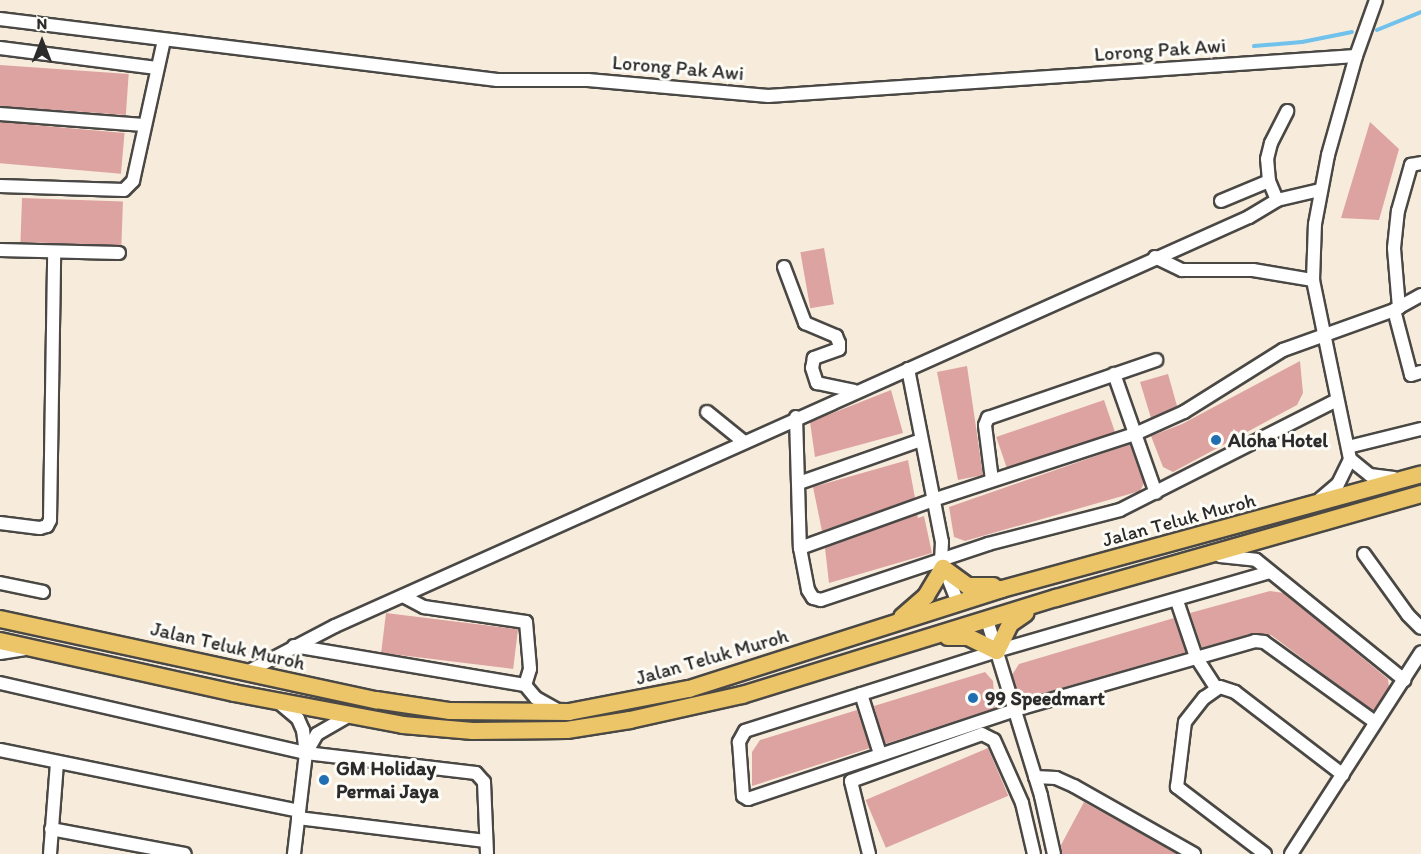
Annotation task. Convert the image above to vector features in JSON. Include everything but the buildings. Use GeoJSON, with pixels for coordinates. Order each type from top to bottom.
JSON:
{"type":"FeatureCollection","features":[{"type":"Feature","properties":{"kind":"main road","name":"Jalan Teluk Muroh"},"geometry":{"type":"LineString","coordinates":[[0,619],[247,672],[450,711],[569,712],[689,689],[1002,589],[1303,509],[1414,476]]}},
{"type":"Feature","properties":{"kind":"main road","name":"Jalan Teluk Muroh"},"geometry":{"type":"LineString","coordinates":[[0,641],[350,716],[473,731],[567,730],[685,709],[922,641],[1056,598],[1421,494]]}},
{"type":"Feature","properties":{"kind":"main road"},"geometry":{"type":"LineString","coordinates":[[889,626],[926,596],[942,564],[968,586],[1020,584]]}},
{"type":"Feature","properties":{"kind":"main road"},"geometry":{"type":"LineString","coordinates":[[946,633],[954,624],[958,603],[987,620],[1002,589]]}},
{"type":"Feature","properties":{"kind":"main road"},"geometry":{"type":"LineString","coordinates":[[922,641],[968,637],[997,651],[1005,631],[1016,618],[1056,598]]}},
{"type":"Feature","properties":{"kind":"street"},"geometry":{"type":"LineString","coordinates":[[1376,0],[1356,56],[1320,190],[1312,280],[1349,453],[1370,475],[1414,476]]}},
{"type":"Feature","properties":{"kind":"street","name":"Lorong Pak Awi"},"geometry":{"type":"LineString","coordinates":[[0,19],[497,80],[588,80],[768,96],[1356,56]]}},
{"type":"Feature","properties":{"kind":"street"},"geometry":{"type":"LineString","coordinates":[[0,186],[124,190],[133,181],[164,40]]}},
{"type":"Feature","properties":{"kind":"street"},"geometry":{"type":"LineString","coordinates":[[0,48],[157,68]]}},
{"type":"Feature","properties":{"kind":"street"},"geometry":{"type":"LineString","coordinates":[[1277,200],[1269,181],[1270,143],[1287,111]]}},
{"type":"Feature","properties":{"kind":"street"},"geometry":{"type":"LineString","coordinates":[[0,114],[144,125]]}},
{"type":"Feature","properties":{"kind":"street"},"geometry":{"type":"LineString","coordinates":[[1421,163],[1414,163],[1409,169],[1398,211],[1394,248],[1396,309],[1411,375],[1421,372]]}},
{"type":"Feature","properties":{"kind":"street"},"geometry":{"type":"LineString","coordinates":[[1221,201],[1269,181]]}},
{"type":"Feature","properties":{"kind":"street"},"geometry":{"type":"LineString","coordinates":[[247,672],[294,646],[403,596],[796,417],[1249,217],[1277,200],[1320,190]]}},
{"type":"Feature","properties":{"kind":"street"},"geometry":{"type":"LineString","coordinates":[[0,250],[119,253]]}},
{"type":"Feature","properties":{"kind":"street"},"geometry":{"type":"LineString","coordinates":[[0,523],[40,528],[50,520],[54,252]]}},
{"type":"Feature","properties":{"kind":"street"},"geometry":{"type":"LineString","coordinates":[[1155,257],[1182,270],[1253,270],[1312,280]]}},
{"type":"Feature","properties":{"kind":"street"},"geometry":{"type":"LineString","coordinates":[[784,267],[805,323],[836,336],[839,343],[839,349],[814,358],[812,368],[817,382],[855,392]]}},
{"type":"Feature","properties":{"kind":"street"},"geometry":{"type":"LineString","coordinates":[[800,549],[933,500],[1135,434],[1184,412],[1283,350],[1396,309],[1421,295]]}},
{"type":"Feature","properties":{"kind":"street"},"geometry":{"type":"LineString","coordinates":[[992,480],[985,425],[988,418],[1156,360]]}},
{"type":"Feature","properties":{"kind":"street"},"geometry":{"type":"LineString","coordinates":[[908,369],[942,542],[942,564],[958,603]]}},
{"type":"Feature","properties":{"kind":"street"},"geometry":{"type":"LineString","coordinates":[[1114,374],[1156,494]]}},
{"type":"Feature","properties":{"kind":"street"},"geometry":{"type":"LineString","coordinates":[[796,417],[800,483],[800,549],[808,590],[813,598],[821,600],[942,564],[988,544],[1120,510],[1156,494],[1337,400]]}},
{"type":"Feature","properties":{"kind":"street"},"geometry":{"type":"LineString","coordinates":[[707,412],[744,442]]}},
{"type":"Feature","properties":{"kind":"street"},"geometry":{"type":"LineString","coordinates":[[1349,453],[1421,429]]}},
{"type":"Feature","properties":{"kind":"street"},"geometry":{"type":"LineString","coordinates":[[800,483],[921,440]]}},
{"type":"Feature","properties":{"kind":"street"},"geometry":{"type":"LineString","coordinates":[[1303,509],[1338,484],[1349,453]]}},
{"type":"Feature","properties":{"kind":"street"},"geometry":{"type":"LineString","coordinates":[[1256,560],[1262,546],[1279,533]]}},
{"type":"Feature","properties":{"kind":"street"},"geometry":{"type":"LineString","coordinates":[[1364,554],[1408,615],[1421,628]]}},
{"type":"Feature","properties":{"kind":"street"},"geometry":{"type":"LineString","coordinates":[[1199,557],[1233,555],[1256,560],[1404,680]]}},
{"type":"Feature","properties":{"kind":"street"},"geometry":{"type":"LineString","coordinates":[[1270,572],[997,651],[740,735],[743,796],[748,799],[1015,710],[1196,657],[1264,642],[1375,722]]}},
{"type":"Feature","properties":{"kind":"street"},"geometry":{"type":"LineString","coordinates":[[0,583],[43,592]]}},
{"type":"Feature","properties":{"kind":"street"},"geometry":{"type":"LineString","coordinates":[[403,596],[424,607],[526,622],[530,669],[525,685]]}},
{"type":"Feature","properties":{"kind":"street"},"geometry":{"type":"LineString","coordinates":[[1176,601],[1196,657],[1216,688]]}},
{"type":"Feature","properties":{"kind":"street"},"geometry":{"type":"LineString","coordinates":[[987,620],[1035,777],[1054,854]]}},
{"type":"Feature","properties":{"kind":"street"},"geometry":{"type":"LineString","coordinates":[[294,646],[525,685],[544,704],[569,712]]}},
{"type":"Feature","properties":{"kind":"street"},"geometry":{"type":"LineString","coordinates":[[0,653],[31,648]]}},
{"type":"Feature","properties":{"kind":"street"},"geometry":{"type":"LineString","coordinates":[[1291,854],[1421,652]]}},
{"type":"Feature","properties":{"kind":"street"},"geometry":{"type":"LineString","coordinates":[[0,683],[306,753],[476,773],[484,783],[487,854]]}},
{"type":"Feature","properties":{"kind":"street"},"geometry":{"type":"LineString","coordinates":[[1216,688],[1228,689],[1250,700],[1342,775]]}},
{"type":"Feature","properties":{"kind":"street"},"geometry":{"type":"LineString","coordinates":[[1216,688],[1185,722],[1176,778],[1183,795],[1264,854]]}},
{"type":"Feature","properties":{"kind":"street"},"geometry":{"type":"LineString","coordinates":[[861,694],[880,754]]}},
{"type":"Feature","properties":{"kind":"street"},"geometry":{"type":"LineString","coordinates":[[277,701],[298,719],[303,730],[306,753],[294,854]]}},
{"type":"Feature","properties":{"kind":"street"},"geometry":{"type":"LineString","coordinates":[[306,753],[317,734],[350,716]]}},
{"type":"Feature","properties":{"kind":"street"},"geometry":{"type":"LineString","coordinates":[[869,854],[851,781],[982,734],[994,740],[1022,803],[1034,854]]}},
{"type":"Feature","properties":{"kind":"street"},"geometry":{"type":"LineString","coordinates":[[0,750],[298,815],[486,841]]}},
{"type":"Feature","properties":{"kind":"street"},"geometry":{"type":"LineString","coordinates":[[50,854],[57,762]]}},
{"type":"Feature","properties":{"kind":"street"},"geometry":{"type":"LineString","coordinates":[[1035,777],[1056,778],[1074,786],[1194,854]]}},
{"type":"Feature","properties":{"kind":"street"},"geometry":{"type":"LineString","coordinates":[[51,829],[184,854]]}},
{"type":"Feature","properties":{"kind":"waterway"},"geometry":{"type":"LineString","coordinates":[[1377,30],[1421,12]]}},
{"type":"Feature","properties":{"kind":"waterway"},"geometry":{"type":"LineString","coordinates":[[1254,46],[1302,42],[1352,32]]}},
{"type":"Feature","properties":{"kind":"place","name":"Aloha Hotel"},"geometry":{"type":"Point","coordinates":[1216,440]}},
{"type":"Feature","properties":{"kind":"place","name":"99 Speedmart"},"geometry":{"type":"Point","coordinates":[973,698]}},
{"type":"Feature","properties":{"kind":"place","name":"GM Holiday Permai Jaya"},"geometry":{"type":"Point","coordinates":[324,780]}}]}
